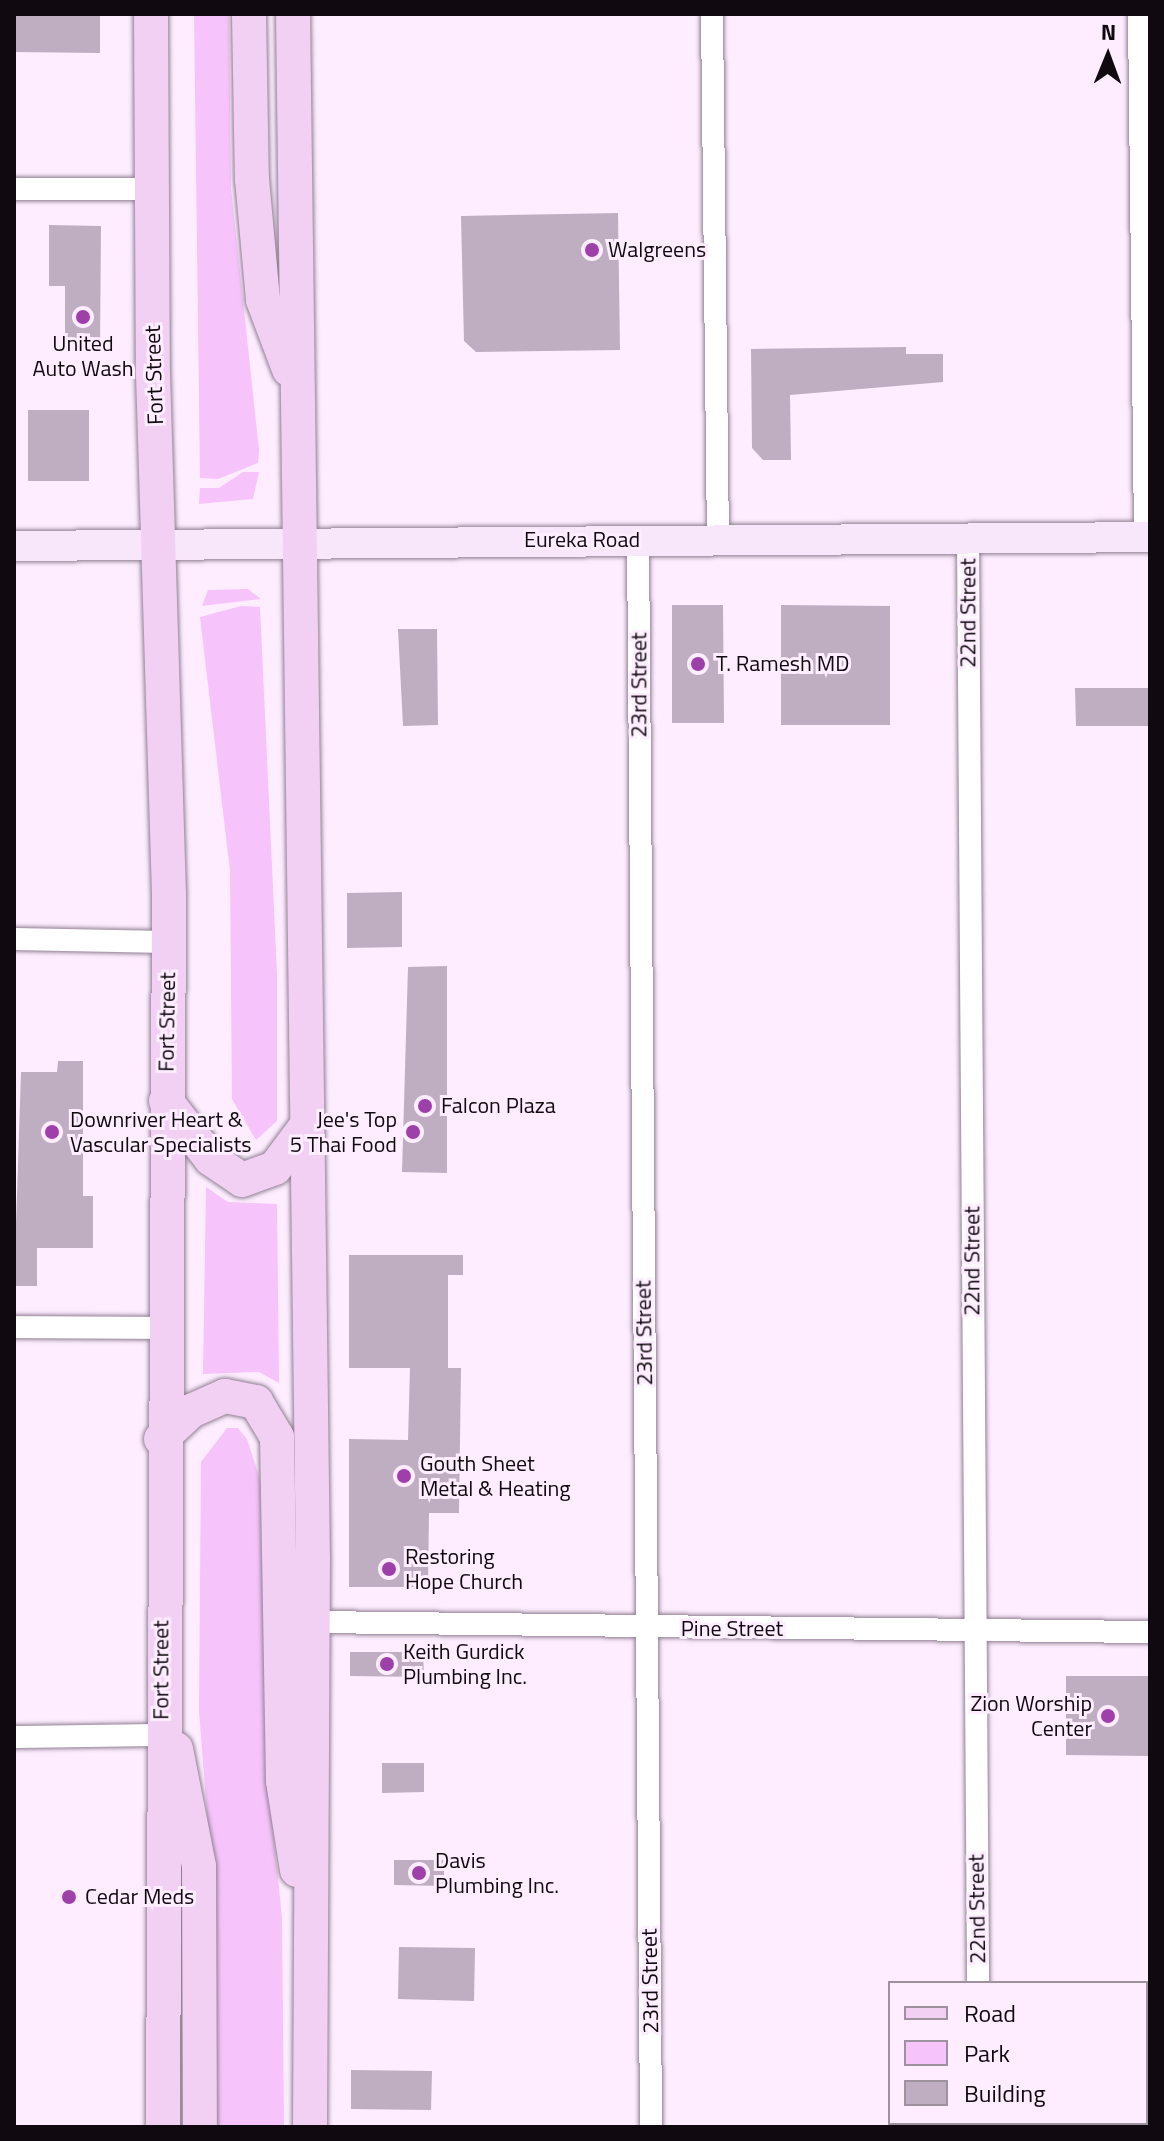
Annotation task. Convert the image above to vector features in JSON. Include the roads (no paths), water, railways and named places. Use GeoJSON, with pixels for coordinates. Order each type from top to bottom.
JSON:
{"type":"FeatureCollection","features":[{"type":"Feature","properties":{"kind":"main road","name":"Fort Street"},"geometry":{"type":"LineString","coordinates":[[151,14],[151,189],[168,942],[161,1439],[163,2127]]}},
{"type":"Feature","properties":{"kind":"main road"},"geometry":{"type":"LineString","coordinates":[[249,14],[252,179],[263,300],[296,388]]}},
{"type":"Feature","properties":{"kind":"main road"},"geometry":{"type":"LineString","coordinates":[[293,14],[296,547],[305,740],[314,1622],[310,2127]]}},
{"type":"Feature","properties":{"kind":"main road","name":"Eureka Road"},"geometry":{"type":"LineString","coordinates":[[14,546],[296,547],[638,539],[1148,537]]}},
{"type":"Feature","properties":{"kind":"main road"},"geometry":{"type":"LineString","coordinates":[[166,1101],[211,1159],[242,1180],[275,1168],[307,1125]]}},
{"type":"Feature","properties":{"kind":"main road"},"geometry":{"type":"LineString","coordinates":[[161,1439],[191,1411],[225,1396],[256,1402],[277,1437],[283,1781],[292,1853],[311,1912]]}},
{"type":"Feature","properties":{"kind":"main road"},"geometry":{"type":"LineString","coordinates":[[161,1670],[199,1866],[200,2127]]}},
{"type":"Feature","properties":{"kind":"street"},"geometry":{"type":"LineString","coordinates":[[712,14],[718,539]]}},
{"type":"Feature","properties":{"kind":"street"},"geometry":{"type":"LineString","coordinates":[[1139,14],[1148,537]]}},
{"type":"Feature","properties":{"kind":"street"},"geometry":{"type":"LineString","coordinates":[[14,189],[151,189]]}},
{"type":"Feature","properties":{"kind":"street","name":"22nd Street"},"geometry":{"type":"LineString","coordinates":[[968,538],[978,1981]]}},
{"type":"Feature","properties":{"kind":"street","name":"23rd Street"},"geometry":{"type":"LineString","coordinates":[[638,539],[651,2127]]}},
{"type":"Feature","properties":{"kind":"street"},"geometry":{"type":"LineString","coordinates":[[14,939],[168,942]]}},
{"type":"Feature","properties":{"kind":"street"},"geometry":{"type":"LineString","coordinates":[[14,1327],[163,1328]]}},
{"type":"Feature","properties":{"kind":"street","name":"Pine Street"},"geometry":{"type":"LineString","coordinates":[[314,1622],[1150,1632]]}},
{"type":"Feature","properties":{"kind":"street"},"geometry":{"type":"LineString","coordinates":[[14,1737],[161,1735]]}},
{"type":"Feature","properties":{"kind":"place","name":"Walgreens"},"geometry":{"type":"Point","coordinates":[592,250]}},
{"type":"Feature","properties":{"kind":"place","name":"United Auto Wash"},"geometry":{"type":"Point","coordinates":[83,317]}},
{"type":"Feature","properties":{"kind":"place","name":"T. Ramesh MD"},"geometry":{"type":"Point","coordinates":[698,664]}},
{"type":"Feature","properties":{"kind":"place","name":"Falcon Plaza"},"geometry":{"type":"Point","coordinates":[425,1106]}},
{"type":"Feature","properties":{"kind":"place","name":"Downriver Heart & Vascular Specialists"},"geometry":{"type":"Point","coordinates":[52,1132]}},
{"type":"Feature","properties":{"kind":"place","name":"Jee's Top 5 Thai Food"},"geometry":{"type":"Point","coordinates":[413,1132]}},
{"type":"Feature","properties":{"kind":"place","name":"Gouth Sheet Metal & Heating"},"geometry":{"type":"Point","coordinates":[404,1476]}},
{"type":"Feature","properties":{"kind":"place","name":"Restoring Hope Church"},"geometry":{"type":"Point","coordinates":[389,1569]}},
{"type":"Feature","properties":{"kind":"place","name":"Keith Gurdick Plumbing Inc."},"geometry":{"type":"Point","coordinates":[387,1664]}},
{"type":"Feature","properties":{"kind":"place","name":"Zion Worship Center"},"geometry":{"type":"Point","coordinates":[1108,1716]}},
{"type":"Feature","properties":{"kind":"place","name":"Davis Plumbing Inc."},"geometry":{"type":"Point","coordinates":[419,1873]}},
{"type":"Feature","properties":{"kind":"place","name":"Cedar Meds"},"geometry":{"type":"Point","coordinates":[69,1897]}}]}
